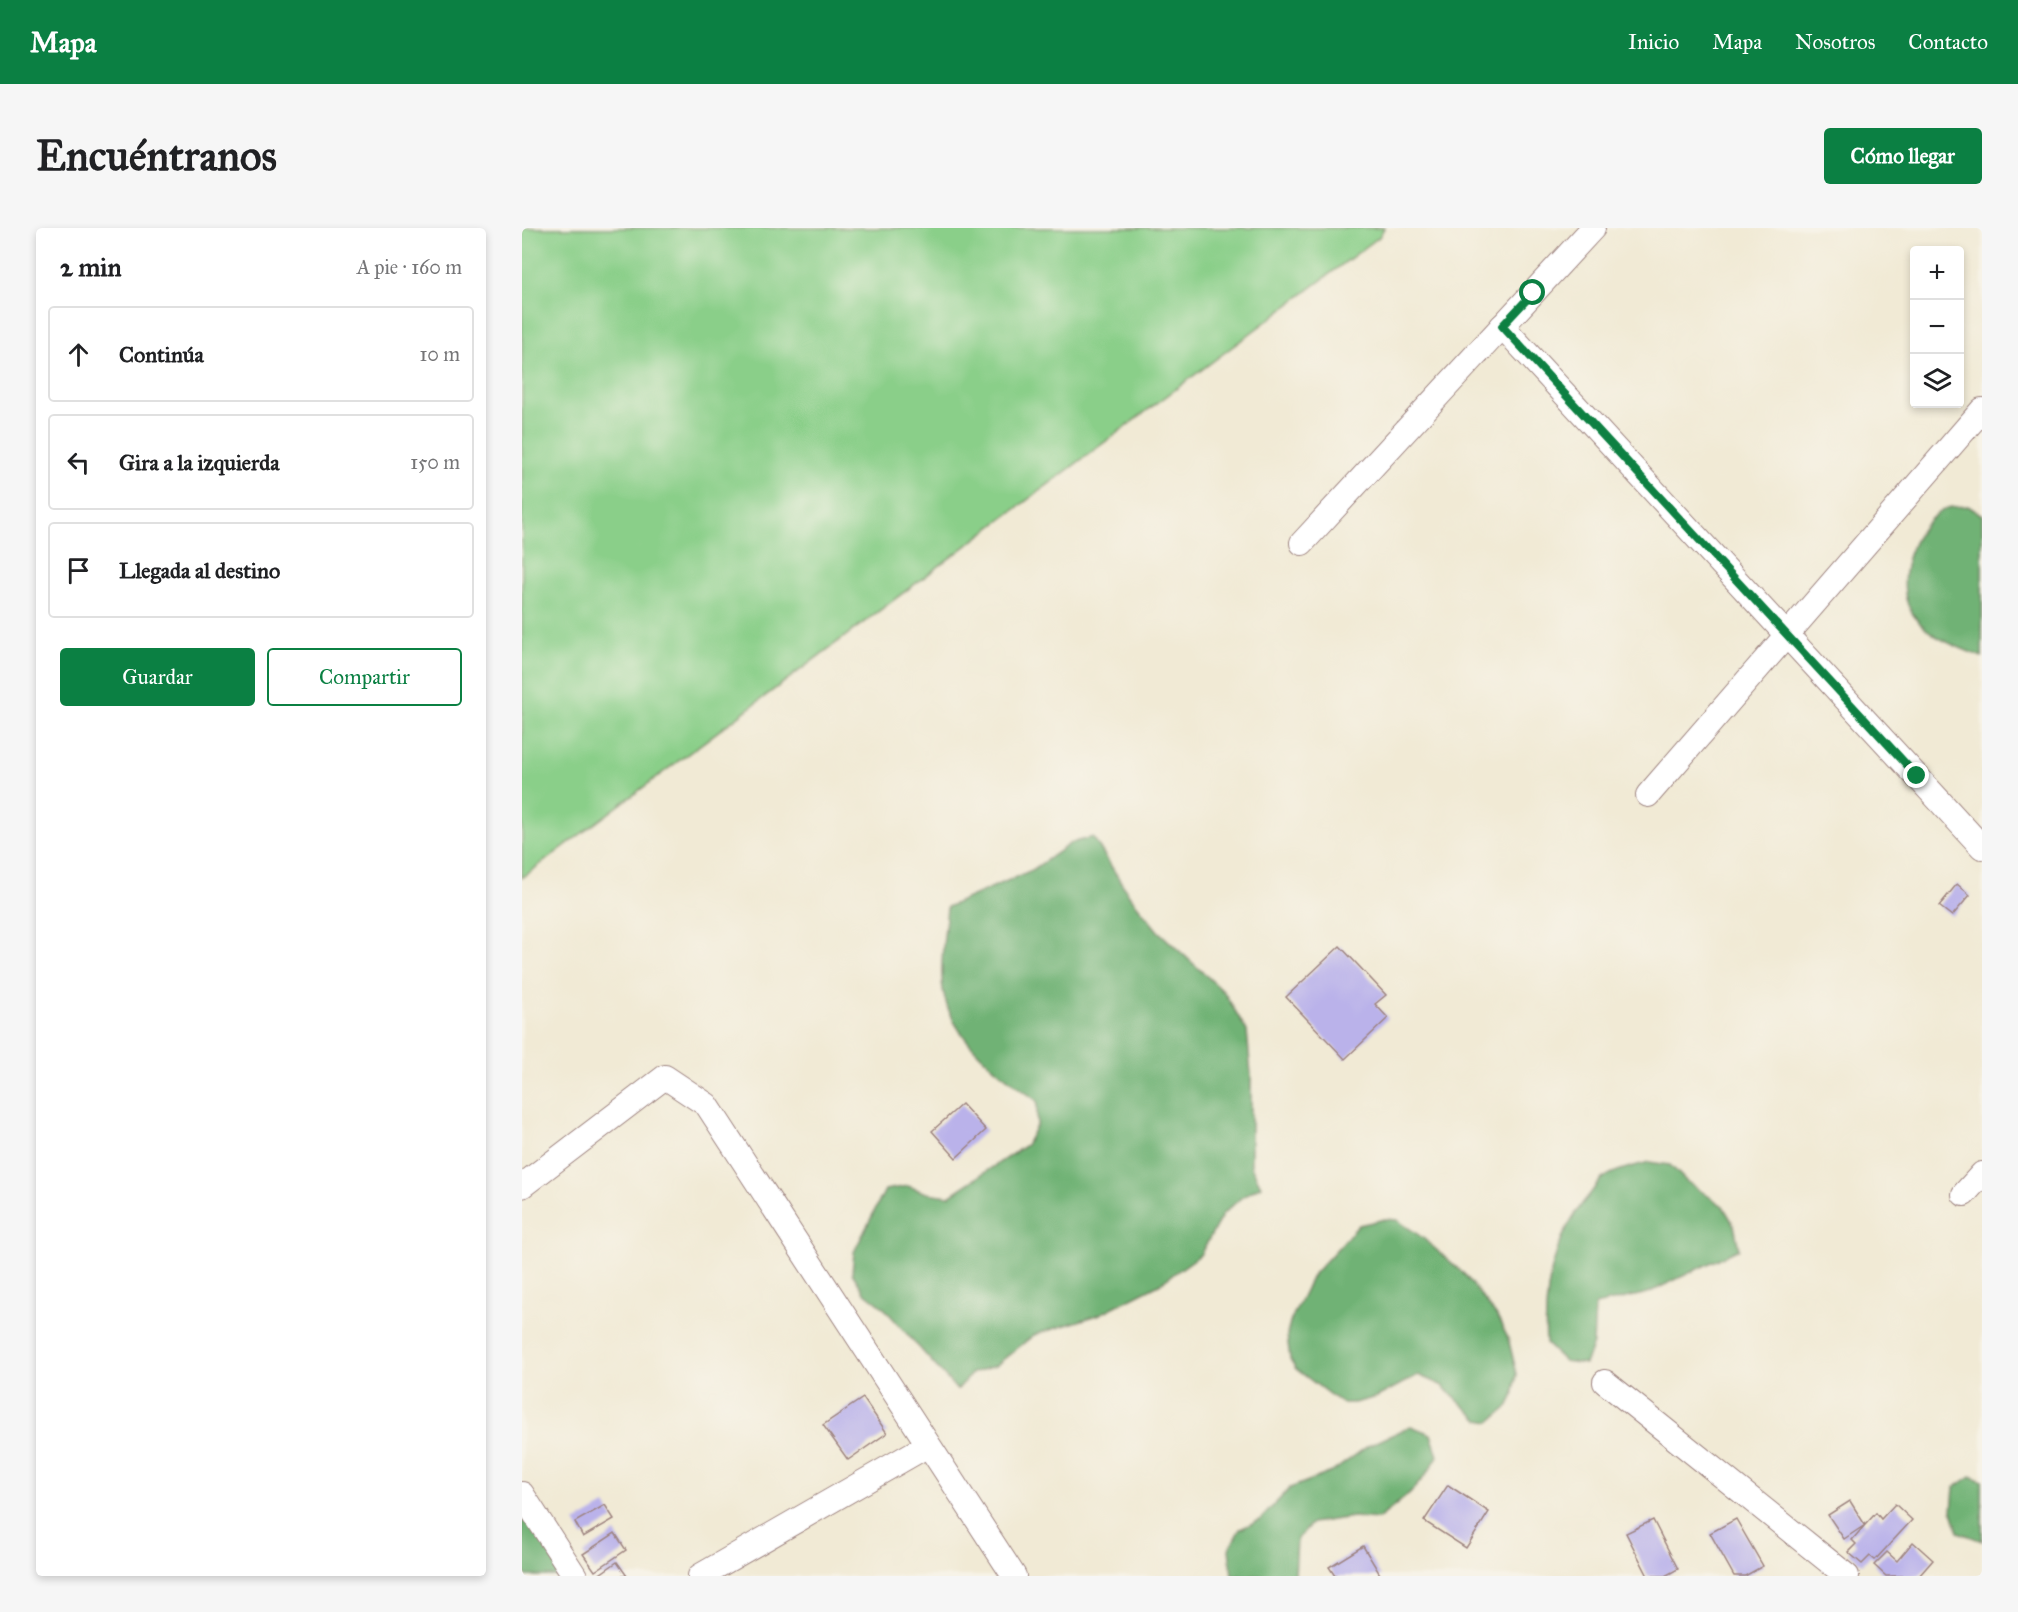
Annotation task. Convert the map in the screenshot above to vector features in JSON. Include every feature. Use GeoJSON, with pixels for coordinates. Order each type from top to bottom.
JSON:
{"type":"FeatureCollection","features":[{"type":"Feature","properties":{"kind":"street"},"geometry":{"type":"LineString","coordinates":[[1302,543],[1593,228]]}},
{"type":"Feature","properties":{"kind":"street"},"geometry":{"type":"LineString","coordinates":[[1502,326],[1982,847]]}},
{"type":"Feature","properties":{"kind":"street"},"geometry":{"type":"LineString","coordinates":[[1648,795],[1982,410]]}},
{"type":"Feature","properties":{"kind":"street"},"geometry":{"type":"LineString","coordinates":[[522,1186],[664,1077],[707,1105],[1014,1576]]}},
{"type":"Feature","properties":{"kind":"street"},"geometry":{"type":"LineString","coordinates":[[1964,1194],[1982,1174]]}},
{"type":"Feature","properties":{"kind":"street"},"geometry":{"type":"LineString","coordinates":[[1605,1382],[1847,1576]]}},
{"type":"Feature","properties":{"kind":"street"},"geometry":{"type":"LineString","coordinates":[[700,1576],[928,1446]]}},
{"type":"Feature","properties":{"kind":"street"},"geometry":{"type":"LineString","coordinates":[[522,1494],[575,1576]]}},
{"type":"Feature","properties":{"kind":"green space"},"geometry":{"type":"Polygon","coordinates":[[[522,228],[1384,228],[1379,237],[522,878],[522,228]]]}},
{"type":"Feature","properties":{"kind":"green space"},"geometry":{"type":"Polygon","coordinates":[[[1968,506],[1982,515],[1982,657],[1950,644],[1930,632],[1914,615],[1905,593],[1906,565],[1910,551],[1924,526],[1945,509],[1968,506]]]}},
{"type":"Feature","properties":{"kind":"green space"},"geometry":{"type":"Polygon","coordinates":[[[1093,837],[1129,895],[1158,931],[1224,992],[1247,1031],[1251,1074],[1251,1166],[1261,1186],[1242,1197],[1223,1214],[1200,1255],[1161,1283],[1098,1315],[1034,1335],[995,1366],[972,1373],[957,1390],[883,1307],[864,1292],[852,1273],[854,1252],[885,1190],[908,1186],[927,1193],[949,1196],[1026,1145],[1037,1124],[1037,1101],[988,1063],[974,1048],[961,1033],[951,1016],[944,997],[942,959],[947,907],[1032,870],[1071,843],[1093,837]]]}},
{"type":"Feature","properties":{"kind":"green space"},"geometry":{"type":"Polygon","coordinates":[[[1649,1162],[1670,1165],[1686,1181],[1723,1206],[1734,1225],[1739,1249],[1648,1293],[1595,1305],[1593,1344],[1585,1364],[1564,1361],[1546,1344],[1546,1304],[1553,1264],[1559,1246],[1577,1210],[1601,1180],[1615,1172],[1649,1162]]]}},
{"type":"Feature","properties":{"kind":"green space"},"geometry":{"type":"Polygon","coordinates":[[[1385,1219],[1397,1220],[1423,1238],[1465,1275],[1496,1315],[1508,1338],[1517,1374],[1513,1397],[1508,1407],[1490,1422],[1479,1420],[1441,1385],[1418,1375],[1377,1397],[1354,1403],[1341,1403],[1296,1369],[1290,1359],[1287,1335],[1290,1322],[1312,1276],[1359,1225],[1385,1219]]]}},
{"type":"Feature","properties":{"kind":"green space"},"geometry":{"type":"Polygon","coordinates":[[[1411,1426],[1431,1434],[1438,1456],[1419,1483],[1396,1505],[1378,1519],[1353,1517],[1312,1523],[1297,1539],[1295,1576],[1232,1576],[1229,1549],[1240,1529],[1260,1520],[1290,1488],[1332,1472],[1368,1446],[1411,1426]]]}},
{"type":"Feature","properties":{"kind":"green space"},"geometry":{"type":"Polygon","coordinates":[[[1971,1476],[1982,1481],[1982,1541],[1958,1532],[1952,1511],[1954,1488],[1971,1476]]]}},
{"type":"Feature","properties":{"kind":"green space"},"geometry":{"type":"Polygon","coordinates":[[[522,1486],[566,1576],[527,1576],[522,1571],[522,1486]]]}},
{"type":"Feature","properties":{"kind":"building"},"geometry":{"type":"Polygon","coordinates":[[[1957,884],[1970,895],[1952,916],[1939,906],[1957,884]]]}},
{"type":"Feature","properties":{"kind":"building"},"geometry":{"type":"Polygon","coordinates":[[[1340,946],[1386,995],[1375,1004],[1388,1018],[1345,1059],[1286,997],[1340,946]]]}},
{"type":"Feature","properties":{"kind":"building"},"geometry":{"type":"Polygon","coordinates":[[[962,1104],[986,1130],[956,1158],[932,1131],[962,1104]]]}},
{"type":"Feature","properties":{"kind":"building"},"geometry":{"type":"Polygon","coordinates":[[[863,1398],[887,1433],[848,1460],[823,1425],[863,1398]]]}},
{"type":"Feature","properties":{"kind":"building"},"geometry":{"type":"Polygon","coordinates":[[[1448,1485],[1489,1512],[1466,1548],[1424,1521],[1448,1485]]]}},
{"type":"Feature","properties":{"kind":"building"},"geometry":{"type":"Polygon","coordinates":[[[1850,1501],[1865,1525],[1844,1539],[1828,1515],[1850,1501]]]}},
{"type":"Feature","properties":{"kind":"building"},"geometry":{"type":"Polygon","coordinates":[[[1895,1504],[1912,1520],[1875,1560],[1870,1556],[1862,1564],[1848,1552],[1856,1544],[1852,1540],[1876,1513],[1881,1519],[1895,1504]]]}},
{"type":"Feature","properties":{"kind":"building"},"geometry":{"type":"Polygon","coordinates":[[[605,1505],[614,1519],[583,1537],[575,1522],[605,1505]]]}},
{"type":"Feature","properties":{"kind":"building"},"geometry":{"type":"Polygon","coordinates":[[[1736,1519],[1763,1566],[1745,1576],[1734,1576],[1710,1533],[1736,1519]]]}},
{"type":"Feature","properties":{"kind":"building"},"geometry":{"type":"Polygon","coordinates":[[[1653,1520],[1678,1569],[1665,1576],[1648,1576],[1626,1533],[1653,1520]]]}},
{"type":"Feature","properties":{"kind":"building"},"geometry":{"type":"Polygon","coordinates":[[[615,1533],[626,1550],[595,1571],[583,1554],[615,1533]]]}},
{"type":"Feature","properties":{"kind":"building"},"geometry":{"type":"Polygon","coordinates":[[[1913,1542],[1933,1560],[1919,1576],[1886,1576],[1874,1565],[1887,1552],[1897,1561],[1913,1542]]]}},
{"type":"Feature","properties":{"kind":"building"},"geometry":{"type":"Polygon","coordinates":[[[1363,1546],[1381,1576],[1335,1576],[1329,1567],[1363,1546]]]}},
{"type":"Feature","properties":{"kind":"building"},"geometry":{"type":"Polygon","coordinates":[[[617,1562],[627,1576],[597,1576],[617,1562]]]}},
{"type":"Feature","properties":{"kind":"route"},"geometry":{"type":"LineString","coordinates":[[1533,293],[1502,326],[1917,776]]}}]}
